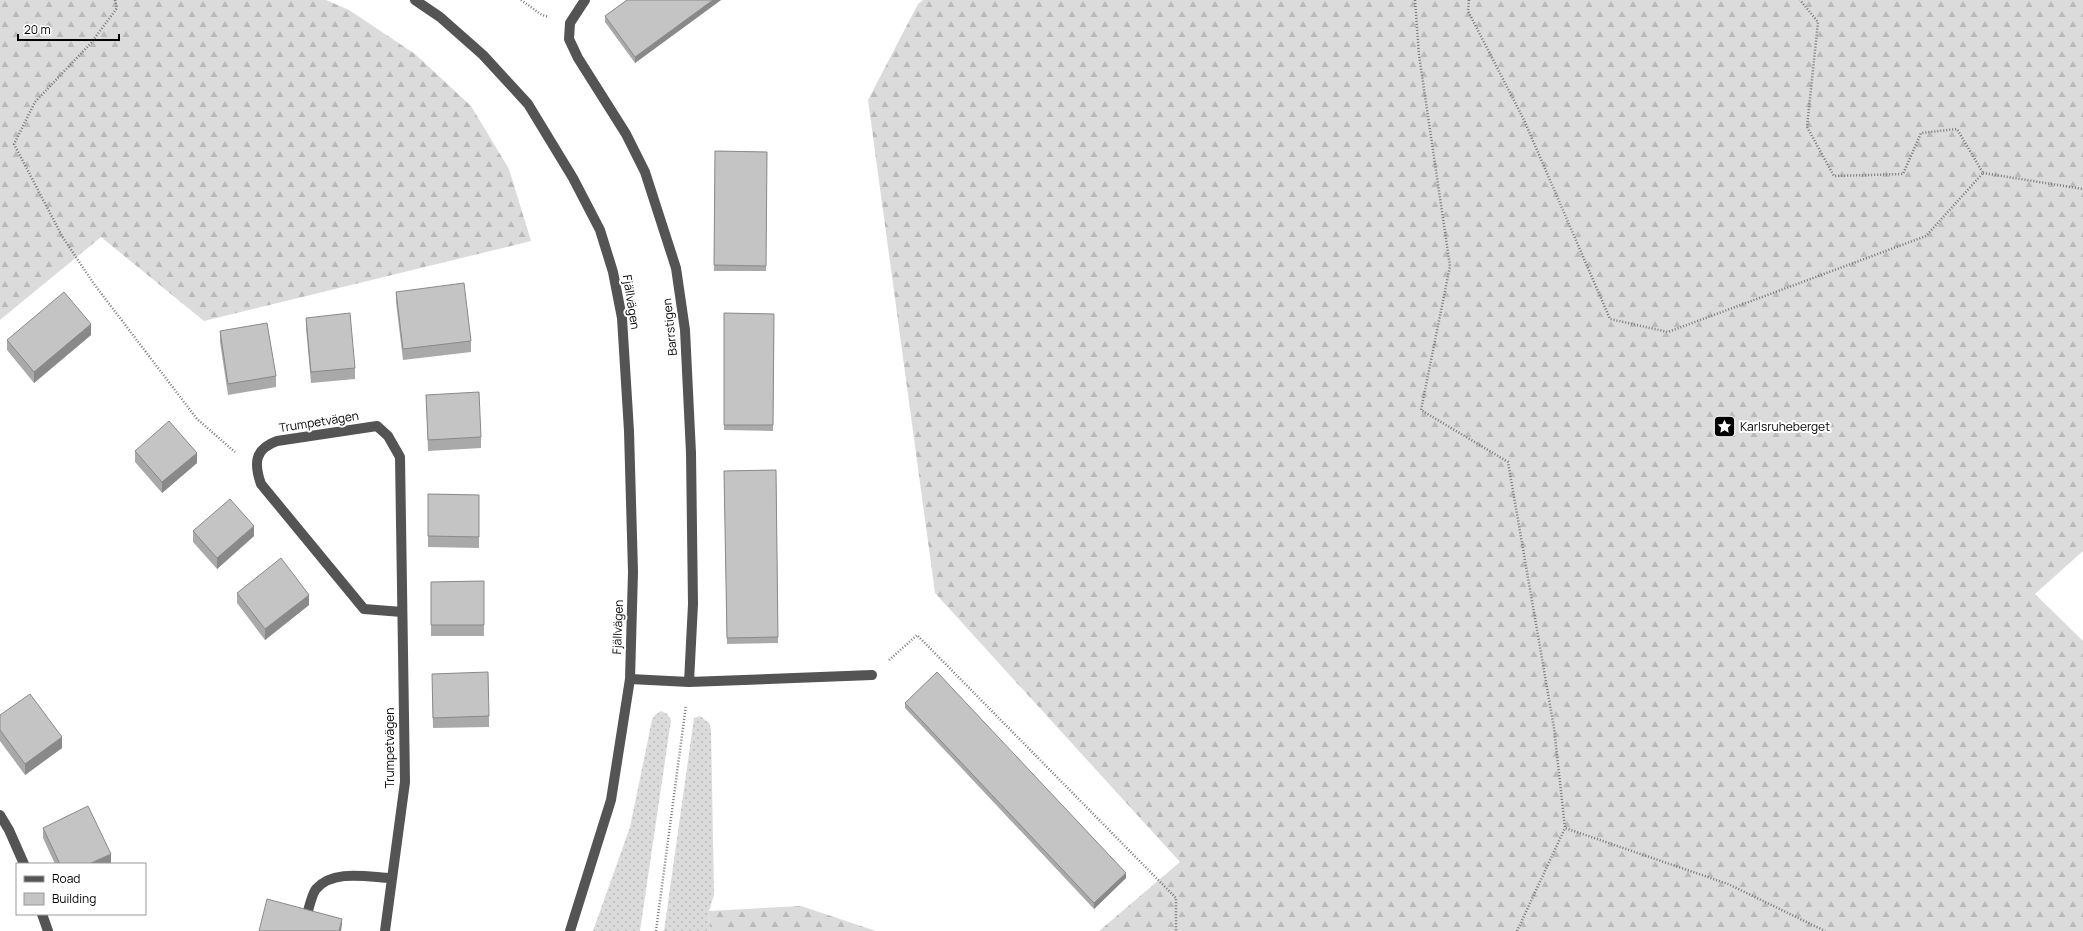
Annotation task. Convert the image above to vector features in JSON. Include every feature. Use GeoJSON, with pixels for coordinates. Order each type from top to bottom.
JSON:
{"type":"FeatureCollection","features":[{"type":"Feature","properties":{"kind":"street","name":"Fjällvägen"},"geometry":{"type":"LineString","coordinates":[[415,0],[440,17],[483,55],[528,104],[573,178],[600,230],[613,272],[622,318],[629,431],[632,572],[630,679],[611,800],[570,931]]}},
{"type":"Feature","properties":{"kind":"street"},"geometry":{"type":"LineString","coordinates":[[570,23],[585,0]]}},
{"type":"Feature","properties":{"kind":"street","name":"Barrstigen"},"geometry":{"type":"LineString","coordinates":[[570,23],[569,39],[578,58],[626,134],[645,172],[676,268],[685,330],[691,452],[693,604],[689,682]]}},
{"type":"Feature","properties":{"kind":"street","name":"Trumpetvägen"},"geometry":{"type":"LineString","coordinates":[[255,468],[258,457],[266,445],[277,441],[377,426],[388,436],[400,457],[405,782],[385,931]]}},
{"type":"Feature","properties":{"kind":"street"},"geometry":{"type":"LineString","coordinates":[[255,468],[261,484],[364,609],[402,612]]}},
{"type":"Feature","properties":{"kind":"street"},"geometry":{"type":"LineString","coordinates":[[630,679],[689,682],[872,675]]}},
{"type":"Feature","properties":{"kind":"street"},"geometry":{"type":"LineString","coordinates":[[0,815],[9,830],[24,863]]}},
{"type":"Feature","properties":{"kind":"street"},"geometry":{"type":"LineString","coordinates":[[302,931],[316,890],[330,879],[352,876],[391,878]]}},
{"type":"Feature","properties":{"kind":"street"},"geometry":{"type":"LineString","coordinates":[[42,915],[48,931]]}},
{"type":"Feature","properties":{"kind":"path"},"geometry":{"type":"LineString","coordinates":[[115,0],[117,8],[90,43],[35,102],[14,144],[62,236],[94,284],[197,419],[226,446],[255,468]]}},
{"type":"Feature","properties":{"kind":"path"},"geometry":{"type":"LineString","coordinates":[[521,0],[542,15],[570,23]]}},
{"type":"Feature","properties":{"kind":"path"},"geometry":{"type":"LineString","coordinates":[[1415,0],[1419,56],[1450,266],[1420,410],[1508,462],[1554,728],[1565,828],[1517,931]]}},
{"type":"Feature","properties":{"kind":"path"},"geometry":{"type":"LineString","coordinates":[[1469,0],[1468,11],[1524,120],[1610,319],[1668,332],[1926,236],[1983,174]]}},
{"type":"Feature","properties":{"kind":"path"},"geometry":{"type":"LineString","coordinates":[[1800,0],[1818,22],[1807,127],[1834,176],[1903,174],[1921,133],[1957,129],[1983,174]]}},
{"type":"Feature","properties":{"kind":"path"},"geometry":{"type":"LineString","coordinates":[[1983,174],[2083,189]]}},
{"type":"Feature","properties":{"kind":"path"},"geometry":{"type":"LineString","coordinates":[[872,675],[917,635],[1176,898],[1176,931]]}},
{"type":"Feature","properties":{"kind":"path"},"geometry":{"type":"LineString","coordinates":[[656,931],[689,682]]}},
{"type":"Feature","properties":{"kind":"path"},"geometry":{"type":"LineString","coordinates":[[1565,828],[1728,884],[1825,931]]}},
{"type":"Feature","properties":{"kind":"green space"},"geometry":{"type":"Polygon","coordinates":[[[0,0],[326,0],[349,10],[415,54],[471,106],[509,169],[531,241],[204,321],[101,237],[0,320],[0,0]]]}},
{"type":"Feature","properties":{"kind":"green space"},"geometry":{"type":"Polygon","coordinates":[[[923,0],[2083,0],[2083,551],[2035,594],[2083,641],[2083,931],[1099,931],[1180,862],[935,593],[868,100],[918,4],[923,0]]]}},
{"type":"Feature","properties":{"kind":"green space"},"geometry":{"type":"Polygon","coordinates":[[[661,711],[667,714],[671,720],[640,931],[593,931],[630,827],[652,720],[655,715],[661,711]]]}},
{"type":"Feature","properties":{"kind":"green space"},"geometry":{"type":"Polygon","coordinates":[[[700,716],[709,723],[711,729],[714,895],[709,911],[710,931],[664,931],[694,718],[700,716]]]}},
{"type":"Feature","properties":{"kind":"green space"},"geometry":{"type":"Polygon","coordinates":[[[801,906],[876,931],[710,931],[709,911],[801,906]]]}},
{"type":"Feature","properties":{"kind":"building"},"geometry":{"type":"Polygon","coordinates":[[[627,0],[713,0],[635,57],[605,16],[627,0]]]}},
{"type":"Feature","properties":{"kind":"building"},"geometry":{"type":"Polygon","coordinates":[[[715,151],[767,152],[766,266],[714,265],[715,151]]]}},
{"type":"Feature","properties":{"kind":"building"},"geometry":{"type":"Polygon","coordinates":[[[464,283],[471,341],[403,349],[396,292],[464,283]]]}},
{"type":"Feature","properties":{"kind":"building"},"geometry":{"type":"Polygon","coordinates":[[[64,292],[91,324],[34,372],[7,340],[64,292]]]}},
{"type":"Feature","properties":{"kind":"building"},"geometry":{"type":"Polygon","coordinates":[[[350,313],[355,368],[311,372],[306,318],[350,313]]]}},
{"type":"Feature","properties":{"kind":"building"},"geometry":{"type":"Polygon","coordinates":[[[724,313],[774,314],[773,425],[724,425],[724,313]]]}},
{"type":"Feature","properties":{"kind":"building"},"geometry":{"type":"Polygon","coordinates":[[[267,323],[276,376],[228,384],[220,331],[267,323]]]}},
{"type":"Feature","properties":{"kind":"building"},"geometry":{"type":"Polygon","coordinates":[[[479,392],[481,437],[428,440],[426,395],[479,392]]]}},
{"type":"Feature","properties":{"kind":"building"},"geometry":{"type":"Polygon","coordinates":[[[169,421],[197,453],[162,482],[135,451],[169,421]]]}},
{"type":"Feature","properties":{"kind":"building"},"geometry":{"type":"Polygon","coordinates":[[[776,470],[778,637],[727,638],[724,471],[776,470]]]}},
{"type":"Feature","properties":{"kind":"building"},"geometry":{"type":"Polygon","coordinates":[[[428,494],[479,495],[479,537],[428,536],[428,494]]]}},
{"type":"Feature","properties":{"kind":"building"},"geometry":{"type":"Polygon","coordinates":[[[230,499],[254,526],[217,558],[193,531],[230,499]]]}},
{"type":"Feature","properties":{"kind":"building"},"geometry":{"type":"Polygon","coordinates":[[[281,558],[309,595],[265,629],[237,593],[281,558]]]}},
{"type":"Feature","properties":{"kind":"building"},"geometry":{"type":"Polygon","coordinates":[[[484,581],[484,625],[431,625],[431,582],[484,581]]]}},
{"type":"Feature","properties":{"kind":"building"},"geometry":{"type":"Polygon","coordinates":[[[488,672],[489,716],[433,718],[432,674],[488,672]]]}},
{"type":"Feature","properties":{"kind":"building"},"geometry":{"type":"Polygon","coordinates":[[[937,672],[1126,873],[1094,903],[905,703],[937,672]]]}},
{"type":"Feature","properties":{"kind":"building"},"geometry":{"type":"Polygon","coordinates":[[[30,694],[62,737],[25,764],[0,730],[0,715],[30,694]]]}},
{"type":"Feature","properties":{"kind":"building"},"geometry":{"type":"Polygon","coordinates":[[[88,806],[111,854],[91,863],[60,863],[43,828],[88,806]]]}},
{"type":"Feature","properties":{"kind":"building"},"geometry":{"type":"Polygon","coordinates":[[[267,899],[342,919],[339,931],[259,931],[267,899]]]}},
{"type":"Feature","properties":{"kind":"place","name":"Karlsruheberget"},"geometry":{"type":"Point","coordinates":[1724,427]}}]}
